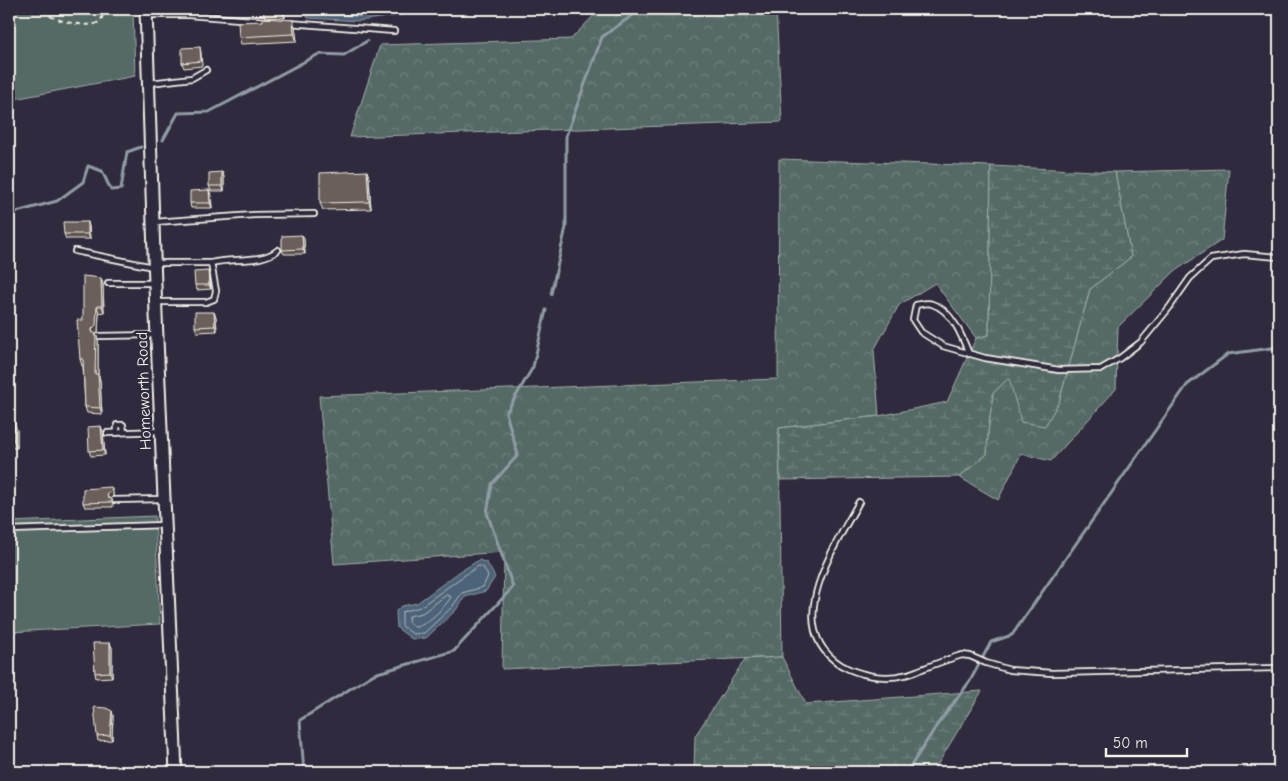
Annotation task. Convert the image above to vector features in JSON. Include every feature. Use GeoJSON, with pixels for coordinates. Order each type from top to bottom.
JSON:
{"type":"FeatureCollection","features":[{"type":"Feature","properties":{"kind":"street","name":"Homeworth Road"},"geometry":{"type":"LineString","coordinates":[[146,12],[157,335],[176,772]]}},
{"type":"Feature","properties":{"kind":"lane"},"geometry":{"type":"LineString","coordinates":[[146,12],[268,22]]}},
{"type":"Feature","properties":{"kind":"lane"},"geometry":{"type":"LineString","coordinates":[[288,23],[394,30]]}},
{"type":"Feature","properties":{"kind":"lane"},"geometry":{"type":"LineString","coordinates":[[148,83],[192,78],[206,70]]}},
{"type":"Feature","properties":{"kind":"lane"},"geometry":{"type":"LineString","coordinates":[[153,222],[254,215],[314,214]]}},
{"type":"Feature","properties":{"kind":"lane"},"geometry":{"type":"LineString","coordinates":[[75,251],[155,265],[211,263],[220,260],[258,258],[273,255],[278,250]]}},
{"type":"Feature","properties":{"kind":"lane"},"geometry":{"type":"LineString","coordinates":[[969,354],[960,332],[945,312],[931,303],[916,305],[913,320],[921,332],[943,346],[969,354],[1025,366],[1059,370],[1101,369],[1120,358],[1141,342],[1169,308],[1190,278],[1211,259],[1244,254],[1279,257]]}},
{"type":"Feature","properties":{"kind":"lane"},"geometry":{"type":"LineString","coordinates":[[156,302],[206,302],[214,299],[216,291],[211,263]]}},
{"type":"Feature","properties":{"kind":"lane"},"geometry":{"type":"LineString","coordinates":[[108,283],[155,283]]}},
{"type":"Feature","properties":{"kind":"lane"},"geometry":{"type":"LineString","coordinates":[[98,336],[157,335]]}},
{"type":"Feature","properties":{"kind":"lane"},"geometry":{"type":"LineString","coordinates":[[107,433],[161,431]]}},
{"type":"Feature","properties":{"kind":"lane"},"geometry":{"type":"LineString","coordinates":[[113,500],[164,499]]}},
{"type":"Feature","properties":{"kind":"lane"},"geometry":{"type":"LineString","coordinates":[[859,502],[829,558],[814,596],[812,610],[816,634],[821,646],[832,659],[853,672],[874,676],[904,676],[962,654],[1010,670],[1052,673],[1279,668]]}},
{"type":"Feature","properties":{"kind":"lane"},"geometry":{"type":"LineString","coordinates":[[9,530],[165,525]]}},
{"type":"Feature","properties":{"kind":"path"},"geometry":{"type":"LineString","coordinates":[[44,9],[49,15],[63,21],[92,24],[98,23],[101,20],[103,9]]}},
{"type":"Feature","properties":{"kind":"green space"},"geometry":{"type":"Polygon","coordinates":[[[9,9],[133,9],[135,76],[9,100],[9,9]]]}},
{"type":"Feature","properties":{"kind":"green space"},"geometry":{"type":"Polygon","coordinates":[[[600,9],[776,9],[782,122],[350,137],[380,45],[571,39],[600,9]]]}},
{"type":"Feature","properties":{"kind":"green space"},"geometry":{"type":"Polygon","coordinates":[[[779,159],[991,166],[989,335],[976,338],[935,283],[899,305],[874,350],[879,416],[779,428],[782,657],[502,669],[504,552],[334,564],[319,396],[778,379],[779,159]]]}},
{"type":"Feature","properties":{"kind":"green space"},"geometry":{"type":"Polygon","coordinates":[[[991,166],[1115,172],[1131,257],[1090,289],[1059,402],[1045,426],[1021,422],[1009,378],[993,393],[987,454],[959,477],[780,480],[779,428],[879,416],[947,402],[976,338],[989,335],[991,166]]]}},
{"type":"Feature","properties":{"kind":"green space"},"geometry":{"type":"Polygon","coordinates":[[[1229,169],[1222,240],[1175,271],[1118,327],[1116,389],[1051,461],[1021,454],[998,500],[959,477],[987,454],[993,393],[1009,378],[1059,402],[1090,289],[1131,257],[1115,172],[1229,169]]]}},
{"type":"Feature","properties":{"kind":"green space"},"geometry":{"type":"Polygon","coordinates":[[[155,516],[160,624],[9,632],[9,522],[155,516]]]}},
{"type":"Feature","properties":{"kind":"green space"},"geometry":{"type":"Polygon","coordinates":[[[782,657],[806,704],[982,691],[933,772],[694,772],[695,736],[745,659],[782,657]]]}},
{"type":"Feature","properties":{"kind":"water"},"geometry":{"type":"Polygon","coordinates":[[[304,9],[404,9],[401,15],[359,21],[308,18],[304,9]]]}},
{"type":"Feature","properties":{"kind":"water"},"geometry":{"type":"Polygon","coordinates":[[[479,560],[487,563],[495,577],[486,591],[465,597],[456,610],[426,638],[412,639],[397,628],[396,611],[402,606],[417,603],[459,572],[479,560]]]}},
{"type":"Feature","properties":{"kind":"building"},"geometry":{"type":"Polygon","coordinates":[[[282,9],[282,11],[262,10],[282,9]]]}},
{"type":"Feature","properties":{"kind":"building"},"geometry":{"type":"Polygon","coordinates":[[[263,18],[293,20],[294,34],[239,37],[238,22],[263,21],[263,18]]]}},
{"type":"Feature","properties":{"kind":"building"},"geometry":{"type":"Polygon","coordinates":[[[200,47],[201,61],[182,63],[182,48],[200,47]]]}},
{"type":"Feature","properties":{"kind":"building"},"geometry":{"type":"Polygon","coordinates":[[[367,171],[369,202],[320,203],[320,173],[367,171]]]}},
{"type":"Feature","properties":{"kind":"building"},"geometry":{"type":"Polygon","coordinates":[[[222,172],[222,186],[209,186],[209,173],[222,172]]]}},
{"type":"Feature","properties":{"kind":"building"},"geometry":{"type":"Polygon","coordinates":[[[209,190],[210,203],[190,203],[190,191],[209,190]]]}},
{"type":"Feature","properties":{"kind":"building"},"geometry":{"type":"Polygon","coordinates":[[[63,222],[88,222],[88,234],[64,234],[63,222]]]}},
{"type":"Feature","properties":{"kind":"building"},"geometry":{"type":"Polygon","coordinates":[[[302,235],[303,249],[282,250],[282,236],[302,235]]]}},
{"type":"Feature","properties":{"kind":"building"},"geometry":{"type":"Polygon","coordinates":[[[208,271],[209,285],[195,285],[194,272],[208,271]]]}},
{"type":"Feature","properties":{"kind":"building"},"geometry":{"type":"Polygon","coordinates":[[[83,276],[101,278],[102,306],[97,306],[96,325],[92,329],[92,332],[96,334],[95,374],[98,374],[100,408],[85,407],[83,359],[80,359],[77,320],[83,320],[83,276]]]}},
{"type":"Feature","properties":{"kind":"building"},"geometry":{"type":"Polygon","coordinates":[[[195,312],[214,312],[215,326],[195,327],[195,312]]]}},
{"type":"Feature","properties":{"kind":"building"},"geometry":{"type":"Polygon","coordinates":[[[9,422],[14,422],[14,440],[9,440],[9,422]]]}},
{"type":"Feature","properties":{"kind":"building"},"geometry":{"type":"Polygon","coordinates":[[[101,426],[103,450],[89,451],[88,427],[101,426]]]}},
{"type":"Feature","properties":{"kind":"building"},"geometry":{"type":"Polygon","coordinates":[[[111,487],[112,491],[107,495],[108,498],[112,499],[112,502],[83,503],[83,489],[111,487]]]}},
{"type":"Feature","properties":{"kind":"building"},"geometry":{"type":"Polygon","coordinates":[[[93,643],[110,643],[110,672],[95,673],[93,643]]]}},
{"type":"Feature","properties":{"kind":"building"},"geometry":{"type":"Polygon","coordinates":[[[94,707],[106,708],[112,711],[110,735],[97,736],[94,707]]]}},
{"type":"Feature","properties":{"kind":"waterway"},"geometry":{"type":"LineString","coordinates":[[551,294],[566,227],[566,136],[602,37],[641,9]]}},
{"type":"Feature","properties":{"kind":"waterway"},"geometry":{"type":"LineString","coordinates":[[163,140],[178,113],[209,112],[319,54],[344,55],[367,41]]}},
{"type":"Feature","properties":{"kind":"waterway"},"geometry":{"type":"LineString","coordinates":[[9,214],[57,201],[83,182],[88,166],[102,171],[111,190],[121,189],[127,152],[141,147]]}},
{"type":"Feature","properties":{"kind":"waterway"},"geometry":{"type":"LineString","coordinates":[[304,772],[300,720],[374,674],[454,651],[513,587],[487,513],[492,484],[518,455],[506,413],[533,367],[546,310]]}},
{"type":"Feature","properties":{"kind":"waterway"},"geometry":{"type":"LineString","coordinates":[[907,772],[937,725],[970,681],[991,642],[1012,635],[1187,385],[1228,354],[1279,347]]}}]}
